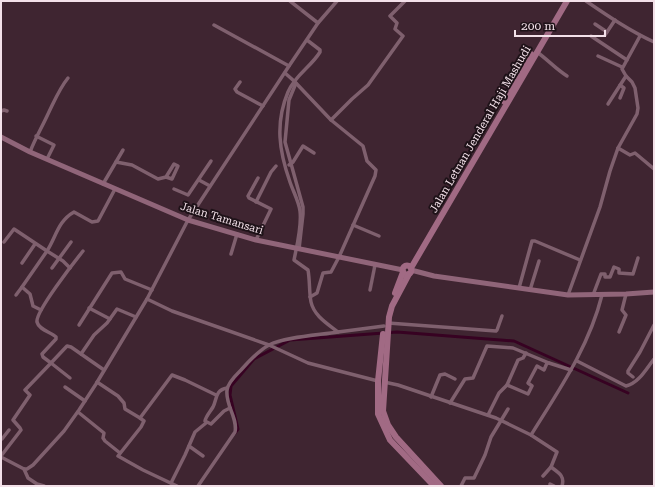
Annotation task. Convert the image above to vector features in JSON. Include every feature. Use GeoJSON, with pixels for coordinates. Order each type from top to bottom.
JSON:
{"type":"FeatureCollection","features":[{"type":"Feature","properties":{"kind":"main road","name":"Jalan Letnan Jenderal Haji Mashudi"},"geometry":{"type":"LineString","coordinates":[[497,117],[537,52],[563,1]]}},
{"type":"Feature","properties":{"kind":"main road","name":"Jalan Letnan Jenderal Haji Mashudi"},"geometry":{"type":"LineString","coordinates":[[441,486],[390,440],[381,413],[381,382],[386,326],[408,270],[554,20],[567,1]]}},
{"type":"Feature","properties":{"kind":"main road","name":"Jalan Tamansari"},"geometry":{"type":"LineString","coordinates":[[2,139],[188,220],[256,240],[434,276],[568,295],[654,292]]}},
{"type":"Feature","properties":{"kind":"main road","name":"Jalan Letnan Jenderal Haji Mashudi"},"geometry":{"type":"LineString","coordinates":[[413,460],[431,485]]}},
{"type":"Feature","properties":{"kind":"street"},"geometry":{"type":"LineString","coordinates":[[290,1],[318,23]]}},
{"type":"Feature","properties":{"kind":"street"},"geometry":{"type":"LineString","coordinates":[[24,469],[27,469],[33,464],[59,436],[78,412],[147,299],[188,220],[318,23],[337,1]]}},
{"type":"Feature","properties":{"kind":"street"},"geometry":{"type":"LineString","coordinates":[[331,120],[368,85],[403,36],[395,29],[397,22],[390,16],[405,1]]}},
{"type":"Feature","properties":{"kind":"street"},"geometry":{"type":"LineString","coordinates":[[586,1],[640,36],[654,42]]}},
{"type":"Feature","properties":{"kind":"street"},"geometry":{"type":"LineString","coordinates":[[594,24],[606,34],[615,20]]}},
{"type":"Feature","properties":{"kind":"street"},"geometry":{"type":"LineString","coordinates":[[214,25],[289,66]]}},
{"type":"Feature","properties":{"kind":"street"},"geometry":{"type":"LineString","coordinates":[[591,36],[627,60]]}},
{"type":"Feature","properties":{"kind":"street"},"geometry":{"type":"LineString","coordinates":[[622,67],[640,36]]}},
{"type":"Feature","properties":{"kind":"street"},"geometry":{"type":"LineString","coordinates":[[298,249],[300,211],[280,145],[279,129],[286,100],[295,82],[320,51],[307,40]]}},
{"type":"Feature","properties":{"kind":"street"},"geometry":{"type":"LineString","coordinates":[[537,52],[567,76]]}},
{"type":"Feature","properties":{"kind":"street"},"geometry":{"type":"LineString","coordinates":[[568,295],[600,207],[618,148],[637,114],[638,108],[634,84],[626,76],[622,70],[622,67],[598,56]]}},
{"type":"Feature","properties":{"kind":"street"},"geometry":{"type":"LineString","coordinates":[[285,73],[331,120],[363,146],[367,161],[376,170],[376,176],[339,257],[331,272],[323,272],[318,293],[310,297]]}},
{"type":"Feature","properties":{"kind":"street"},"geometry":{"type":"LineString","coordinates":[[608,104],[626,76]]}},
{"type":"Feature","properties":{"kind":"street"},"geometry":{"type":"LineString","coordinates":[[30,152],[36,136],[58,93],[68,78]]}},
{"type":"Feature","properties":{"kind":"street"},"geometry":{"type":"LineString","coordinates":[[240,82],[235,89],[237,92],[263,106]]}},
{"type":"Feature","properties":{"kind":"street"},"geometry":{"type":"LineString","coordinates":[[295,82],[289,100],[284,135],[285,147],[303,207],[298,249],[294,260],[308,270],[311,304],[318,315],[338,332]]}},
{"type":"Feature","properties":{"kind":"street"},"geometry":{"type":"LineString","coordinates":[[620,85],[624,88],[620,98]]}},
{"type":"Feature","properties":{"kind":"street"},"geometry":{"type":"LineString","coordinates":[[1,111],[7,111]]}},
{"type":"Feature","properties":{"kind":"street"},"geometry":{"type":"LineString","coordinates":[[36,136],[54,145],[47,159]]}},
{"type":"Feature","properties":{"kind":"street"},"geometry":{"type":"LineString","coordinates":[[290,165],[304,146],[314,153]]}},
{"type":"Feature","properties":{"kind":"street"},"geometry":{"type":"LineString","coordinates":[[618,148],[630,155],[635,153],[654,169]]}},
{"type":"Feature","properties":{"kind":"street"},"geometry":{"type":"LineString","coordinates":[[103,184],[123,150]]}},
{"type":"Feature","properties":{"kind":"street"},"geometry":{"type":"LineString","coordinates":[[116,162],[132,165],[158,179],[166,177]]}},
{"type":"Feature","properties":{"kind":"street"},"geometry":{"type":"LineString","coordinates":[[174,189],[188,195],[211,162]]}},
{"type":"Feature","properties":{"kind":"street"},"geometry":{"type":"LineString","coordinates":[[285,164],[290,165]]}},
{"type":"Feature","properties":{"kind":"street"},"geometry":{"type":"LineString","coordinates":[[256,202],[271,172],[276,166]]}},
{"type":"Feature","properties":{"kind":"street"},"geometry":{"type":"LineString","coordinates":[[256,240],[271,209],[251,200],[248,196],[258,178]]}},
{"type":"Feature","properties":{"kind":"street"},"geometry":{"type":"LineString","coordinates":[[199,180],[210,186]]}},
{"type":"Feature","properties":{"kind":"street"},"geometry":{"type":"LineString","coordinates":[[16,295],[54,240],[58,227],[72,213],[76,212],[92,222],[98,220],[115,189]]}},
{"type":"Feature","properties":{"kind":"street"},"geometry":{"type":"LineString","coordinates":[[353,225],[380,236]]}},
{"type":"Feature","properties":{"kind":"street"},"geometry":{"type":"LineString","coordinates":[[4,242],[14,229],[60,258],[70,268]]}},
{"type":"Feature","properties":{"kind":"street"},"geometry":{"type":"LineString","coordinates":[[231,254],[237,234]]}},
{"type":"Feature","properties":{"kind":"street"},"geometry":{"type":"LineString","coordinates":[[519,288],[528,250],[532,241],[580,260]]}},
{"type":"Feature","properties":{"kind":"street"},"geometry":{"type":"LineString","coordinates":[[52,268],[71,242]]}},
{"type":"Feature","properties":{"kind":"street"},"geometry":{"type":"LineString","coordinates":[[22,263],[36,244]]}},
{"type":"Feature","properties":{"kind":"street"},"geometry":{"type":"LineString","coordinates":[[70,378],[43,357],[42,354],[56,338],[55,335],[40,327],[37,318],[41,310],[83,251]]}},
{"type":"Feature","properties":{"kind":"street"},"geometry":{"type":"LineString","coordinates":[[593,295],[601,274],[605,274],[605,277],[610,278],[614,267],[619,269],[619,273],[633,274],[638,258]]}},
{"type":"Feature","properties":{"kind":"street"},"geometry":{"type":"LineString","coordinates":[[530,290],[539,261]]}},
{"type":"Feature","properties":{"kind":"street"},"geometry":{"type":"LineString","coordinates":[[370,290],[375,265]]}},
{"type":"Feature","properties":{"kind":"street"},"geometry":{"type":"LineString","coordinates":[[79,325],[111,274],[114,272],[121,272],[125,280],[152,290]]}},
{"type":"Feature","properties":{"kind":"street"},"geometry":{"type":"LineString","coordinates":[[22,287],[30,294],[32,306],[41,310]]}},
{"type":"Feature","properties":{"kind":"street"},"geometry":{"type":"LineString","coordinates":[[619,332],[626,315],[622,310],[626,294]]}},
{"type":"Feature","properties":{"kind":"street"},"geometry":{"type":"LineString","coordinates":[[531,435],[577,361],[596,319],[602,295]]}},
{"type":"Feature","properties":{"kind":"street"},"geometry":{"type":"LineString","coordinates":[[147,299],[172,311],[271,345],[308,363],[398,385],[502,420],[531,435],[556,451],[557,454],[551,467],[543,476]]}},
{"type":"Feature","properties":{"kind":"street"},"geometry":{"type":"LineString","coordinates":[[89,308],[110,319]]}},
{"type":"Feature","properties":{"kind":"street"},"geometry":{"type":"LineString","coordinates":[[81,354],[94,335],[110,319],[117,309],[136,317]]}},
{"type":"Feature","properties":{"kind":"street"},"geometry":{"type":"LineString","coordinates":[[198,486],[235,432],[235,423],[227,397],[227,388],[234,377],[254,356],[271,345],[302,337],[386,326],[496,331],[502,316]]}},
{"type":"Feature","properties":{"kind":"street"},"geometry":{"type":"LineString","coordinates":[[633,377],[628,373],[628,371],[640,352],[654,324]]}},
{"type":"Feature","properties":{"kind":"street"},"geometry":{"type":"LineString","coordinates":[[44,486],[37,484],[28,478],[24,469],[1,456],[21,430],[12,420],[30,395],[25,390],[67,346],[71,347],[104,370]]}},
{"type":"Feature","properties":{"kind":"street"},"geometry":{"type":"LineString","coordinates":[[450,402],[465,379],[473,378],[487,346],[510,348],[572,370]]}},
{"type":"Feature","properties":{"kind":"street"},"geometry":{"type":"LineString","coordinates":[[488,415],[499,393],[507,385],[518,360],[523,358],[526,353]]}},
{"type":"Feature","properties":{"kind":"street"},"geometry":{"type":"LineString","coordinates":[[577,361],[626,386],[634,384],[654,359]]}},
{"type":"Feature","properties":{"kind":"street"},"geometry":{"type":"LineString","coordinates":[[507,385],[528,394],[532,386],[528,383],[536,367],[544,369],[549,363]]}},
{"type":"Feature","properties":{"kind":"street"},"geometry":{"type":"LineString","coordinates":[[431,397],[440,375],[445,374],[455,379]]}},
{"type":"Feature","properties":{"kind":"street"},"geometry":{"type":"LineString","coordinates":[[140,418],[172,375],[216,395]]}},
{"type":"Feature","properties":{"kind":"street"},"geometry":{"type":"LineString","coordinates":[[97,382],[118,396],[124,403],[125,409],[144,422],[118,456],[177,486]]}},
{"type":"Feature","properties":{"kind":"street"},"geometry":{"type":"LineString","coordinates":[[64,387],[85,401]]}},
{"type":"Feature","properties":{"kind":"street"},"geometry":{"type":"LineString","coordinates":[[206,423],[205,420],[214,406],[216,395],[221,390],[227,388]]}},
{"type":"Feature","properties":{"kind":"street"},"geometry":{"type":"LineString","coordinates":[[170,482],[195,432],[206,423],[211,424],[224,411],[230,408]]}},
{"type":"Feature","properties":{"kind":"street"},"geometry":{"type":"LineString","coordinates":[[461,486],[465,478],[474,478],[485,455],[491,437],[508,409]]}},
{"type":"Feature","properties":{"kind":"street"},"geometry":{"type":"LineString","coordinates":[[78,412],[104,433],[103,438],[105,441],[120,453]]}},
{"type":"Feature","properties":{"kind":"street"},"geometry":{"type":"LineString","coordinates":[[9,430],[2,439],[9,445]]}},
{"type":"Feature","properties":{"kind":"street"},"geometry":{"type":"LineString","coordinates":[[189,446],[203,456]]}},
{"type":"Feature","properties":{"kind":"street"},"geometry":{"type":"LineString","coordinates":[[551,467],[562,475],[564,480],[562,486]]}},
{"type":"Feature","properties":{"kind":"waterway"},"geometry":{"type":"LineString","coordinates":[[235,433],[238,429],[230,395],[231,386],[254,359],[290,340],[397,332],[514,341],[628,393]]}}]}
